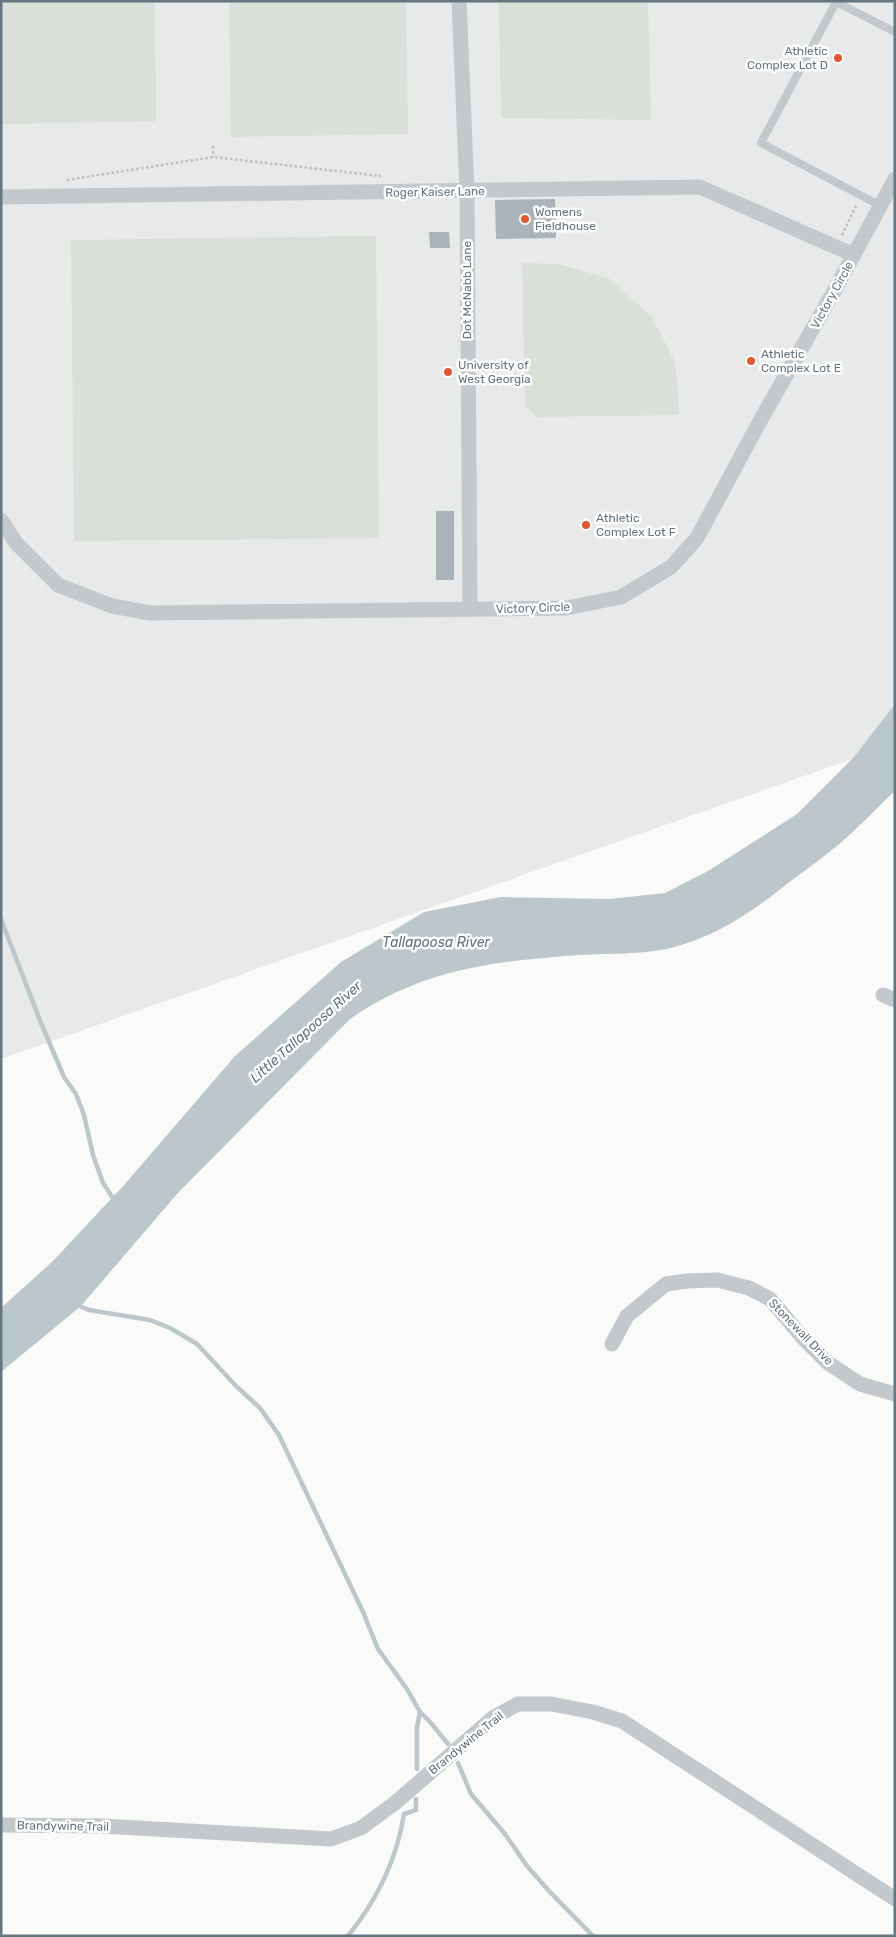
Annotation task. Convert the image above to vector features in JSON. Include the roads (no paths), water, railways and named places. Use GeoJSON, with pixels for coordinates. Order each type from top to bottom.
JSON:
{"type":"FeatureCollection","features":[{"type":"Feature","properties":{"kind":"street","name":"Dot McNabb Lane"},"geometry":{"type":"LineString","coordinates":[[459,1],[467,192],[470,609]]}},
{"type":"Feature","properties":{"kind":"street","name":"Victory Circle"},"geometry":{"type":"LineString","coordinates":[[1,520],[16,543],[58,585],[112,606],[150,613],[566,608],[621,597],[671,567],[697,538],[895,180]]}},
{"type":"Feature","properties":{"kind":"street","name":"Roger Kaiser Lane"},"geometry":{"type":"LineString","coordinates":[[1,197],[467,192],[700,187],[854,255]]}},
{"type":"Feature","properties":{"kind":"street","name":"Stonewall Drive"},"geometry":{"type":"LineString","coordinates":[[612,1344],[627,1316],[666,1284],[717,1280],[749,1288],[770,1299],[804,1339],[828,1363],[860,1384],[895,1394]]}},
{"type":"Feature","properties":{"kind":"street","name":"Brandywine Trail"},"geometry":{"type":"LineString","coordinates":[[1,1825],[102,1826],[331,1839],[361,1828],[395,1803],[494,1717],[518,1704],[551,1704],[592,1712],[622,1721],[895,1899]]}},
{"type":"Feature","properties":{"kind":"lane"},"geometry":{"type":"LineString","coordinates":[[881,206],[761,143],[836,2],[895,32]]}},
{"type":"Feature","properties":{"kind":"water","name":"Tallapoosa River"},"geometry":{"type":"Polygon","coordinates":[[[895,704],[895,791],[837,846],[764,902],[721,929],[689,943],[671,948],[637,953],[518,960],[460,970],[432,978],[377,1002],[350,1019],[177,1194],[81,1306],[1,1372],[1,1308],[53,1261],[125,1184],[235,1056],[341,962],[424,912],[501,897],[610,899],[665,893],[708,871],[797,814],[854,757],[895,704]]]}},
{"type":"Feature","properties":{"kind":"waterway"},"geometry":{"type":"LineString","coordinates":[[1,919],[64,1077],[76,1094],[84,1115],[93,1155],[103,1183],[115,1201]]}},
{"type":"Feature","properties":{"kind":"waterway"},"geometry":{"type":"LineString","coordinates":[[75,1304],[89,1310],[150,1320],[170,1328],[197,1344],[237,1387],[260,1408],[279,1435],[363,1612],[378,1649],[407,1689],[420,1712],[448,1744]]}},
{"type":"Feature","properties":{"kind":"waterway"},"geometry":{"type":"LineString","coordinates":[[417,1769],[417,1727],[420,1712]]}},
{"type":"Feature","properties":{"kind":"waterway"},"geometry":{"type":"LineString","coordinates":[[458,1763],[471,1794],[505,1834],[527,1866],[593,1936]]}},
{"type":"Feature","properties":{"kind":"waterway"},"geometry":{"type":"LineString","coordinates":[[348,1936],[377,1893],[391,1863],[404,1814],[416,1810],[416,1799]]}},
{"type":"Feature","properties":{"kind":"place","name":"Athletic Complex Lot D"},"geometry":{"type":"Point","coordinates":[838,58]}},
{"type":"Feature","properties":{"kind":"place","name":"Womens Fieldhouse"},"geometry":{"type":"Point","coordinates":[525,219]}},
{"type":"Feature","properties":{"kind":"place","name":"Athletic Complex Lot E"},"geometry":{"type":"Point","coordinates":[751,361]}},
{"type":"Feature","properties":{"kind":"place","name":"University of West Georgia"},"geometry":{"type":"Point","coordinates":[448,372]}},
{"type":"Feature","properties":{"kind":"place","name":"Athletic Complex Lot F"},"geometry":{"type":"Point","coordinates":[586,525]}},
{"type":"Feature","properties":{"kind":"water label","name":"Little Tallapoosa River"},"geometry":{"type":"Point","coordinates":[306,1032]}}]}
